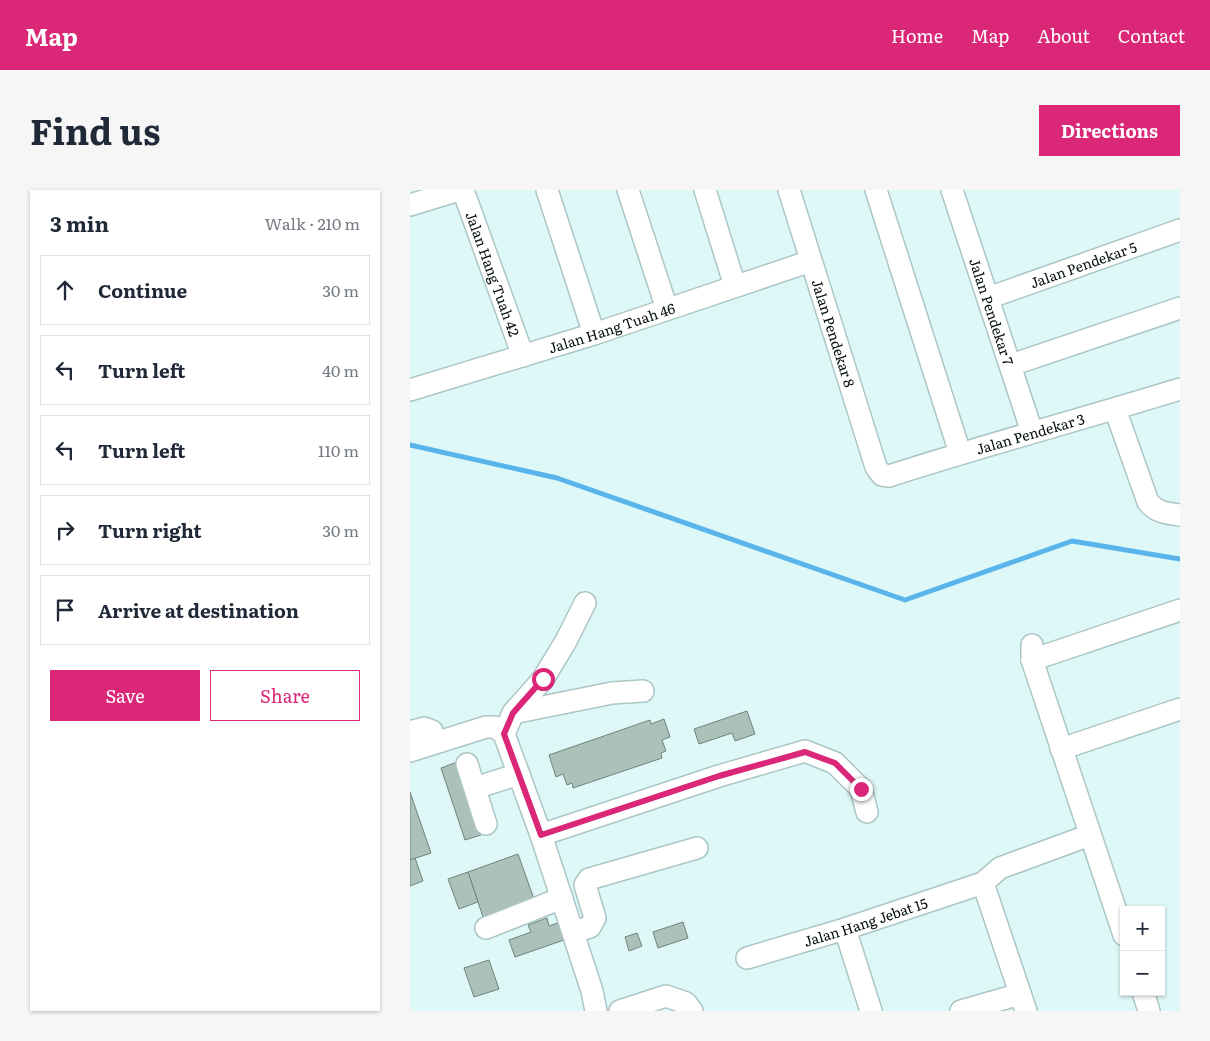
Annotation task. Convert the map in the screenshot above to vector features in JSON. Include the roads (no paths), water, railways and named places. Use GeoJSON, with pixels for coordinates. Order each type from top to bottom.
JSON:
{"type":"FeatureCollection","features":[{"type":"Feature","properties":{"kind":"street"},"geometry":{"type":"LineString","coordinates":[[410,205],[461,190]]}},
{"type":"Feature","properties":{"kind":"street","name":"Jalan Hang Tuah 42"},"geometry":{"type":"LineString","coordinates":[[461,190],[523,356]]}},
{"type":"Feature","properties":{"kind":"street"},"geometry":{"type":"LineString","coordinates":[[547,190],[594,334]]}},
{"type":"Feature","properties":{"kind":"street"},"geometry":{"type":"LineString","coordinates":[[628,190],[667,309]]}},
{"type":"Feature","properties":{"kind":"street"},"geometry":{"type":"LineString","coordinates":[[705,190],[735,286]]}},
{"type":"Feature","properties":{"kind":"street","name":"Jalan Pendekar 8"},"geometry":{"type":"LineString","coordinates":[[790,190],[876,467],[882,475]]}},
{"type":"Feature","properties":{"kind":"street"},"geometry":{"type":"LineString","coordinates":[[876,190],[960,453]]}},
{"type":"Feature","properties":{"kind":"street","name":"Jalan Pendekar 7"},"geometry":{"type":"LineString","coordinates":[[952,190],[1032,432]]}},
{"type":"Feature","properties":{"kind":"street","name":"Jalan Pendekar 5"},"geometry":{"type":"LineString","coordinates":[[988,298],[1180,230]]}},
{"type":"Feature","properties":{"kind":"street","name":"Jalan Hang Tuah 46"},"geometry":{"type":"LineString","coordinates":[[410,390],[594,334],[811,260]]}},
{"type":"Feature","properties":{"kind":"street"},"geometry":{"type":"LineString","coordinates":[[1011,365],[1180,308]]}},
{"type":"Feature","properties":{"kind":"street","name":"Jalan Pendekar 3"},"geometry":{"type":"LineString","coordinates":[[882,475],[889,476],[960,453],[1180,389]]}},
{"type":"Feature","properties":{"kind":"street"},"geometry":{"type":"LineString","coordinates":[[1115,409],[1148,502],[1153,508],[1162,513],[1180,515]]}},
{"type":"Feature","properties":{"kind":"street"},"geometry":{"type":"LineString","coordinates":[[504,734],[513,713],[543,679],[566,641],[584,603]]}},
{"type":"Feature","properties":{"kind":"street"},"geometry":{"type":"LineString","coordinates":[[1120,923],[1061,750],[1032,652],[1180,610]]}},
{"type":"Feature","properties":{"kind":"street"},"geometry":{"type":"LineString","coordinates":[[513,713],[612,693],[643,692]]}},
{"type":"Feature","properties":{"kind":"street"},"geometry":{"type":"LineString","coordinates":[[1061,750],[1180,709]]}},
{"type":"Feature","properties":{"kind":"street"},"geometry":{"type":"LineString","coordinates":[[410,751],[486,727],[495,728],[504,734],[562,898],[592,991],[596,1011]]}},
{"type":"Feature","properties":{"kind":"street"},"geometry":{"type":"LineString","coordinates":[[410,732],[424,728],[432,731],[436,742]]}},
{"type":"Feature","properties":{"kind":"street"},"geometry":{"type":"LineString","coordinates":[[541,835],[719,776],[805,752],[835,763],[861,789],[867,812]]}},
{"type":"Feature","properties":{"kind":"street"},"geometry":{"type":"LineString","coordinates":[[467,764],[486,824]]}},
{"type":"Feature","properties":{"kind":"street"},"geometry":{"type":"LineString","coordinates":[[475,788],[519,774]]}},
{"type":"Feature","properties":{"kind":"street"},"geometry":{"type":"LineString","coordinates":[[961,1011],[1023,1003],[983,883],[1000,868],[1090,835]]}},
{"type":"Feature","properties":{"kind":"street"},"geometry":{"type":"LineString","coordinates":[[573,932],[590,927],[595,918],[585,885],[589,878],[697,848]]}},
{"type":"Feature","properties":{"kind":"street","name":"Jalan Hang Jebat 15"},"geometry":{"type":"LineString","coordinates":[[748,958],[845,929],[983,883]]}},
{"type":"Feature","properties":{"kind":"street"},"geometry":{"type":"LineString","coordinates":[[486,928],[562,898]]}},
{"type":"Feature","properties":{"kind":"street"},"geometry":{"type":"LineString","coordinates":[[845,929],[871,1011]]}},
{"type":"Feature","properties":{"kind":"street"},"geometry":{"type":"LineString","coordinates":[[620,1011],[666,996],[686,1003],[692,1011]]}},
{"type":"Feature","properties":{"kind":"street"},"geometry":{"type":"LineString","coordinates":[[1144,996],[1149,1011]]}},
{"type":"Feature","properties":{"kind":"waterway"},"geometry":{"type":"LineString","coordinates":[[410,445],[557,478],[905,600],[1072,541],[1180,559]]}}]}
